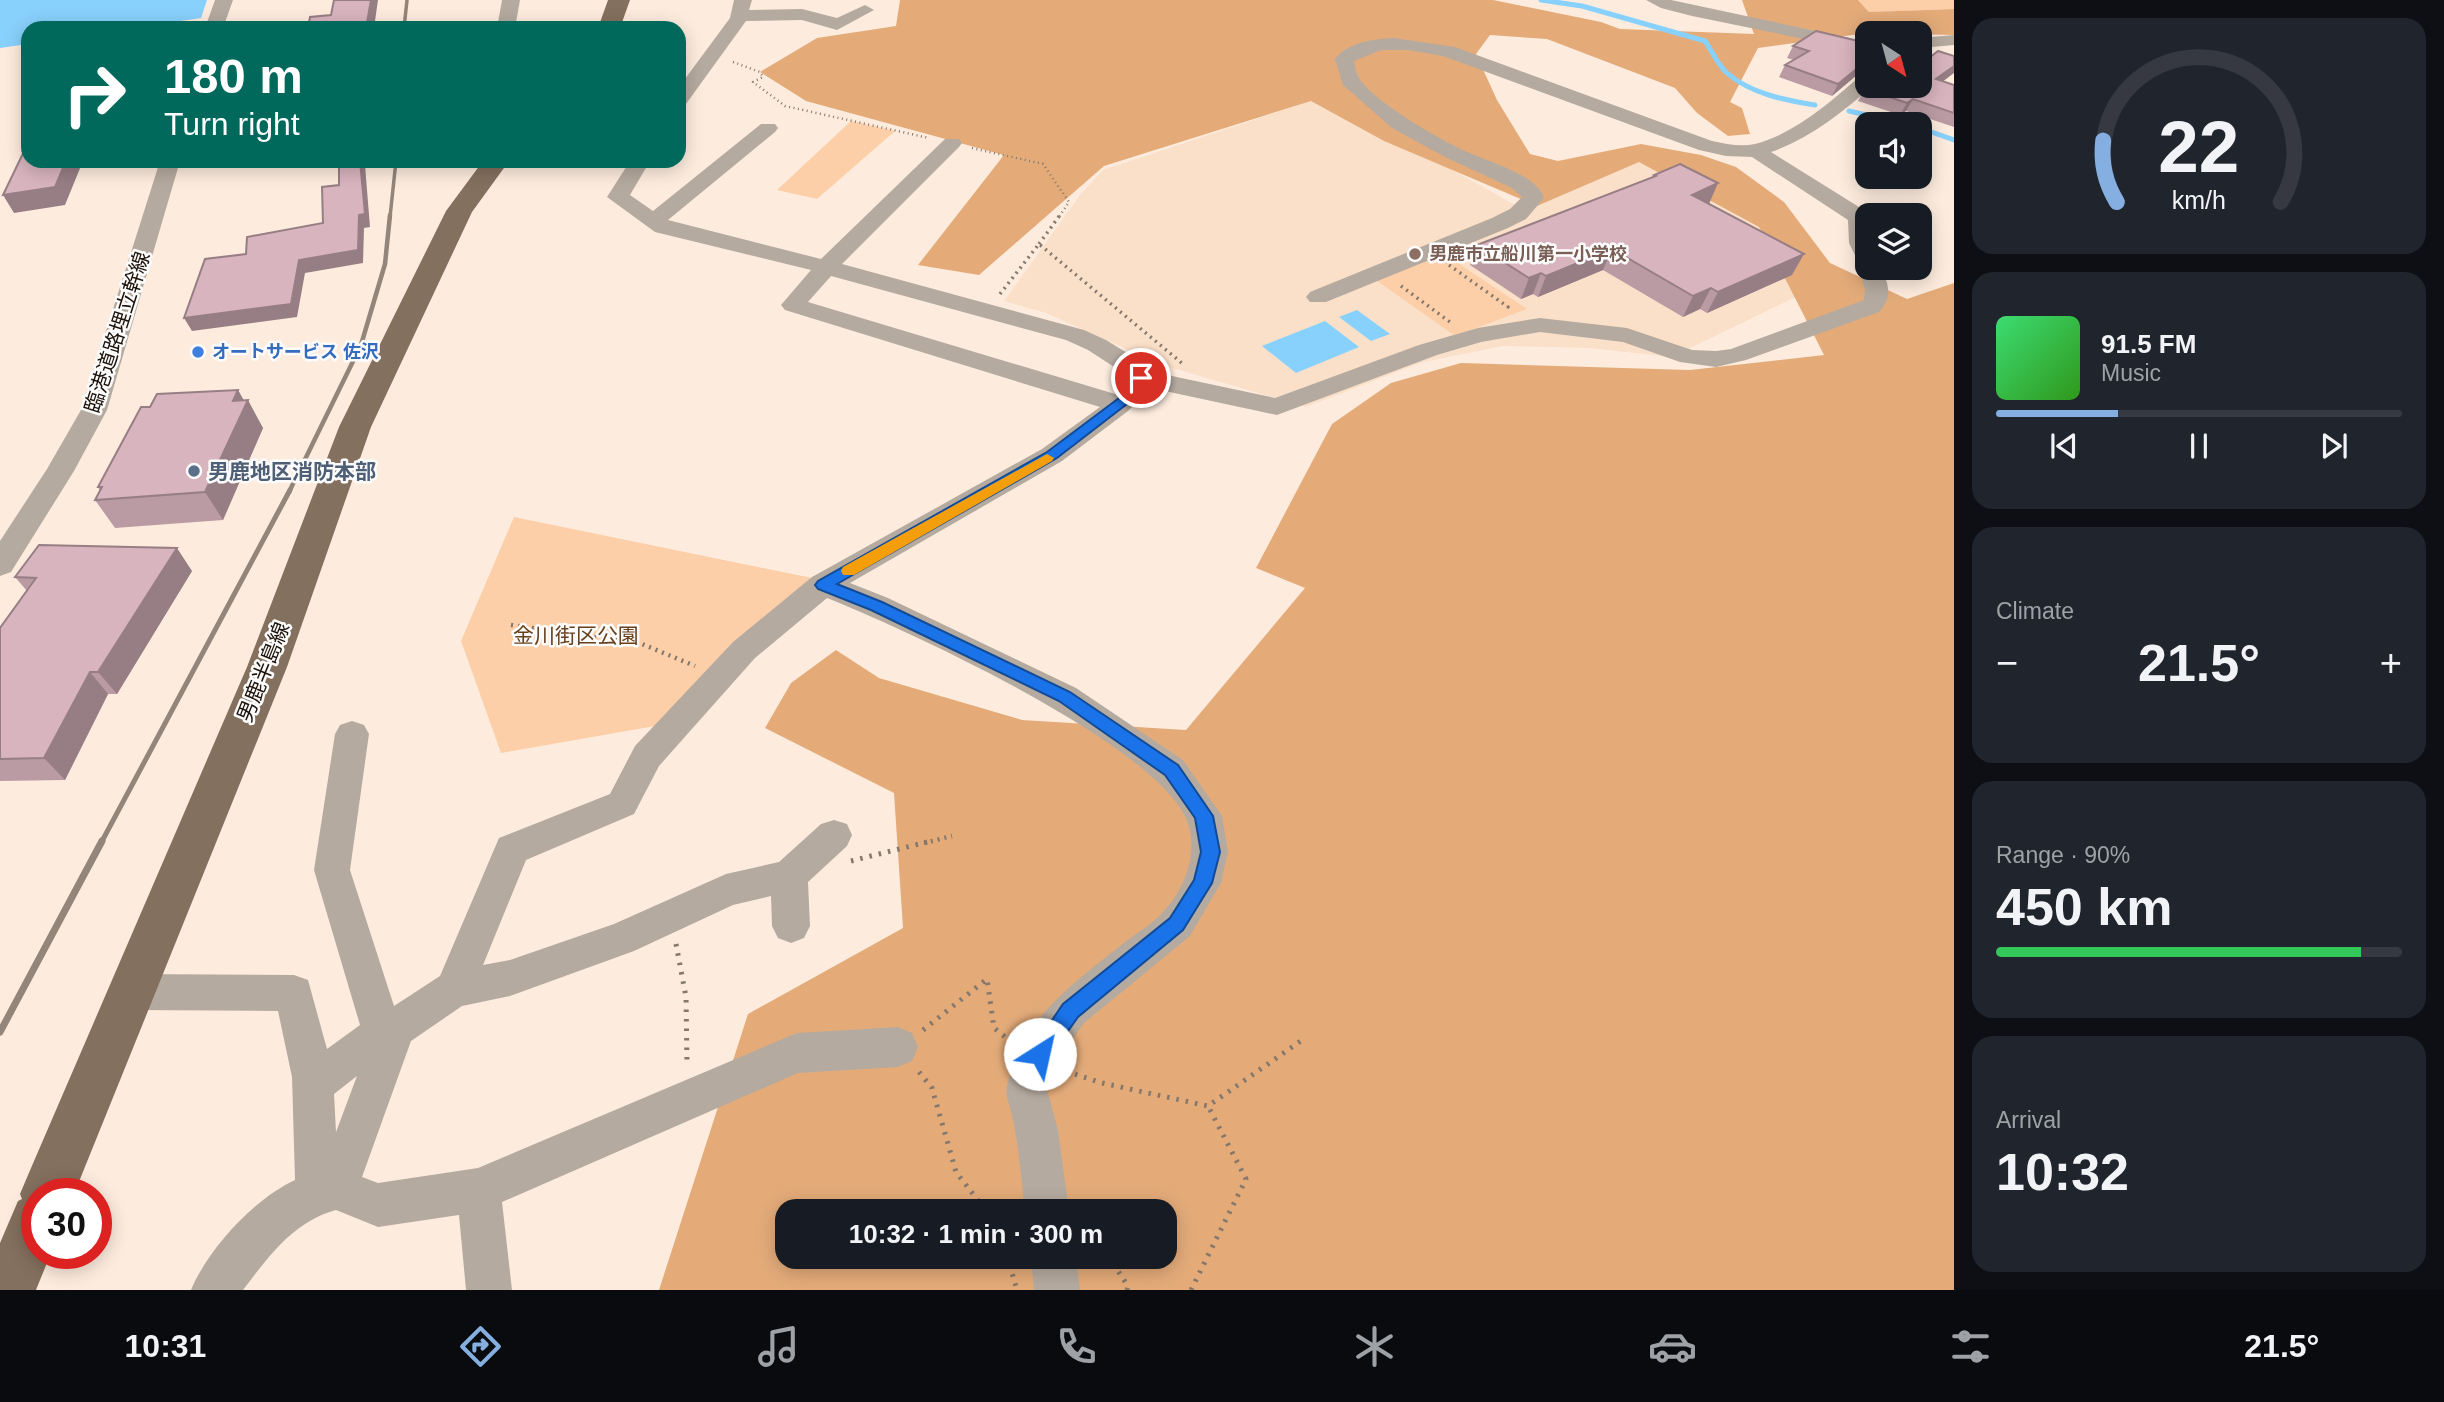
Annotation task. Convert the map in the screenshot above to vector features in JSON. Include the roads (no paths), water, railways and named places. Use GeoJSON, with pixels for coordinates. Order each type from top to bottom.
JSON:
{"type":"FeatureCollection","features":[{"type":"Feature","properties":{"kind":"main road"},"geometry":{"type":"LineString","coordinates":[[611,21],[618,0]]}},
{"type":"Feature","properties":{"kind":"main road","name":"男鹿半島線"},"geometry":{"type":"LineString","coordinates":[[54,1178],[267,667],[355,427],[459,211],[489,168]]}},
{"type":"Feature","properties":{"kind":"main road"},"geometry":{"type":"LineString","coordinates":[[8,1290],[21,1259]]}},
{"type":"Feature","properties":{"kind":"street"},"geometry":{"type":"LineString","coordinates":[[216,21],[223,0]]}},
{"type":"Feature","properties":{"kind":"street"},"geometry":{"type":"LineString","coordinates":[[507,21],[511,0]]}},
{"type":"Feature","properties":{"kind":"street"},"geometry":{"type":"LineString","coordinates":[[1655,0],[1712,16],[1759,23],[1855,45]]}},
{"type":"Feature","properties":{"kind":"street"},"geometry":{"type":"LineString","coordinates":[[686,91],[713,55],[741,8],[827,19],[837,25],[865,10]]}},
{"type":"Feature","properties":{"kind":"street"},"geometry":{"type":"LineString","coordinates":[[1932,42],[1954,40]]}},
{"type":"Feature","properties":{"kind":"street"},"geometry":{"type":"LineString","coordinates":[[1318,297],[1518,214],[1533,198],[1531,191],[1520,183],[1416,136],[1350,81],[1344,59],[1375,44],[1416,44],[1448,51],[1706,146],[1727,150],[1756,150],[1790,136],[1855,91]]}},
{"type":"Feature","properties":{"kind":"street"},"geometry":{"type":"LineString","coordinates":[[654,221],[768,128]]}},
{"type":"Feature","properties":{"kind":"street"},"geometry":{"type":"LineString","coordinates":[[952,143],[826,267],[793,305],[1089,393],[1119,405]]}},
{"type":"Feature","properties":{"kind":"street"},"geometry":{"type":"LineString","coordinates":[[1756,150],[1770,162],[1855,215]]}},
{"type":"Feature","properties":{"kind":"street","name":"臨港道路埋立幹線"},"geometry":{"type":"LineString","coordinates":[[0,565],[60,471],[94,410],[168,168]]}},
{"type":"Feature","properties":{"kind":"street"},"geometry":{"type":"LineString","coordinates":[[454,989],[512,849],[622,804],[647,757],[744,650],[823,585],[1052,455],[1119,405],[1141,383],[1141,373],[1097,345],[1075,335],[826,267],[663,227],[618,197],[636,168]]}},
{"type":"Feature","properties":{"kind":"street"},"geometry":{"type":"LineString","coordinates":[[1141,378],[1277,407],[1428,349],[1478,335],[1540,325],[1628,335],[1689,357],[1716,359],[1737,355],[1871,307],[1877,302],[1879,295],[1874,280]]}},
{"type":"Feature","properties":{"kind":"street"},"geometry":{"type":"LineString","coordinates":[[823,585],[877,606],[1064,697],[1171,770],[1204,816],[1210,852],[1203,883],[1177,924],[1070,1010],[1037,1061],[1026,1089],[1037,1130],[1046,1199]]}},
{"type":"Feature","properties":{"kind":"street"},"geometry":{"type":"LineString","coordinates":[[326,1189],[385,1041],[331,870],[352,734]]}},
{"type":"Feature","properties":{"kind":"street"},"geometry":{"type":"LineString","coordinates":[[313,1085],[385,1041],[396,1028],[454,989],[510,978],[621,939],[671,918],[726,890],[789,876],[834,835]]}},
{"type":"Feature","properties":{"kind":"street"},"geometry":{"type":"LineString","coordinates":[[789,876],[791,926]]}},
{"type":"Feature","properties":{"kind":"street"},"geometry":{"type":"LineString","coordinates":[[130,992],[294,993],[313,1085],[326,1189]]}},
{"type":"Feature","properties":{"kind":"street"},"geometry":{"type":"LineString","coordinates":[[214,1290],[278,1212],[326,1189],[379,1205],[478,1190],[797,1054],[898,1047]]}},
{"type":"Feature","properties":{"kind":"street"},"geometry":{"type":"LineString","coordinates":[[478,1190],[489,1290]]}},
{"type":"Feature","properties":{"kind":"street"},"geometry":{"type":"LineString","coordinates":[[1055,1269],[1057,1290]]}},
{"type":"Feature","properties":{"kind":"water"},"geometry":{"type":"Polygon","coordinates":[[[0,0],[207,0],[201,18],[181,21],[21,21],[21,45],[0,48],[0,0]]]}},
{"type":"Feature","properties":{"kind":"water"},"geometry":{"type":"Polygon","coordinates":[[[1357,310],[1390,334],[1371,341],[1339,317],[1357,310]]]}},
{"type":"Feature","properties":{"kind":"water"},"geometry":{"type":"Polygon","coordinates":[[[1325,321],[1359,347],[1296,373],[1262,346],[1325,321]]]}},
{"type":"Feature","properties":{"kind":"waterway"},"geometry":{"type":"LineString","coordinates":[[1541,0],[1582,6],[1705,41],[1724,70],[1736,80],[1757,91],[1815,105]]}},
{"type":"Feature","properties":{"kind":"waterway"},"geometry":{"type":"LineString","coordinates":[[1849,111],[1855,112]]}},
{"type":"Feature","properties":{"kind":"waterway"},"geometry":{"type":"LineString","coordinates":[[1932,132],[1954,140]]}},
{"type":"Feature","properties":{"kind":"railway"},"geometry":{"type":"LineString","coordinates":[[405,21],[407,0]]}},
{"type":"Feature","properties":{"kind":"railway"},"geometry":{"type":"LineString","coordinates":[[390,217],[395,168]]}},
{"type":"Feature","properties":{"kind":"railway"},"geometry":{"type":"LineString","coordinates":[[290,490],[361,345],[385,264],[390,215]]}},
{"type":"Feature","properties":{"kind":"railway"},"geometry":{"type":"LineString","coordinates":[[101,843],[290,490]]}},
{"type":"Feature","properties":{"kind":"railway"},"geometry":{"type":"LineString","coordinates":[[0,1032],[102,841]]}},
{"type":"Feature","properties":{"kind":"place","name":"男鹿市立船川第一小学校"},"geometry":{"type":"Point","coordinates":[1415,254]}},
{"type":"Feature","properties":{"kind":"place","name":"オートサービス 佐沢"},"geometry":{"type":"Point","coordinates":[198,352]}},
{"type":"Feature","properties":{"kind":"place","name":"男鹿地区消防本部"},"geometry":{"type":"Point","coordinates":[194,471]}},
{"type":"Feature","properties":{"kind":"park label","name":"金川街区公園"},"geometry":{"type":"Point","coordinates":[576,635]}}]}
